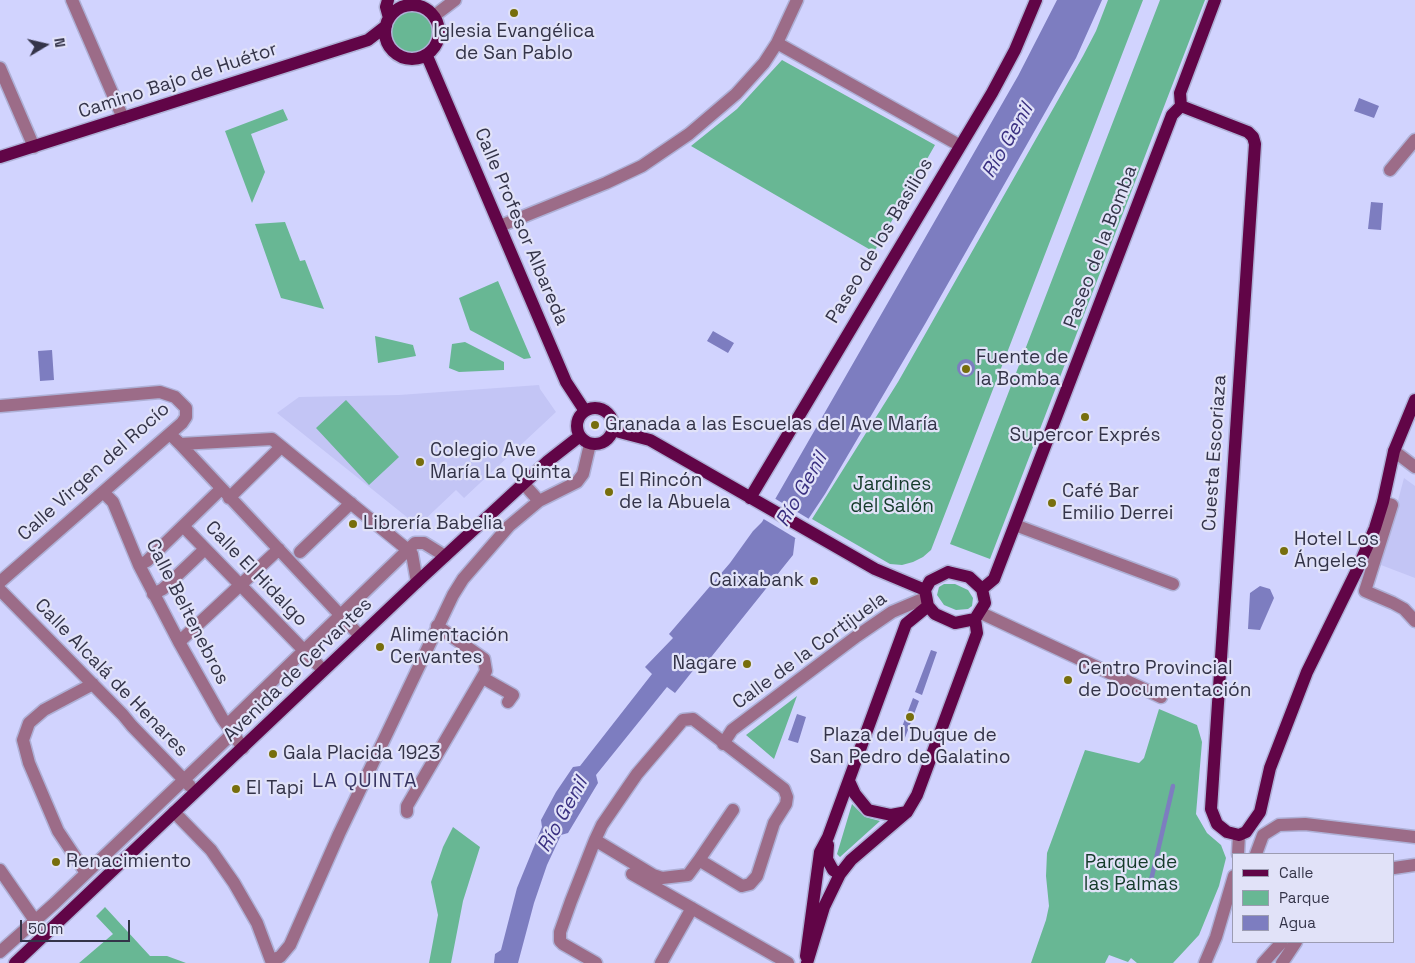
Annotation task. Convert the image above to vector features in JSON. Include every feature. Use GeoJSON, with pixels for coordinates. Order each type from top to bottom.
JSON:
{"type":"FeatureCollection","features":[{"type":"Feature","properties":{"kind":"main road"},"geometry":{"type":"LineString","coordinates":[[388,0],[385,36],[389,47]]}},
{"type":"Feature","properties":{"kind":"main road","name":"Paseo de los Basilios"},"geometry":{"type":"LineString","coordinates":[[750,498],[959,145],[992,93],[1015,50],[1036,0]]}},
{"type":"Feature","properties":{"kind":"main road","name":"Paseo de la Bomba"},"geometry":{"type":"LineString","coordinates":[[982,589],[994,579],[1172,115],[1181,106],[1180,93],[1215,0]]}},
{"type":"Feature","properties":{"kind":"main road"},"geometry":{"type":"LineString","coordinates":[[368,40],[389,47],[400,57],[409,59],[428,56],[436,46],[440,29],[434,16],[421,6],[410,2],[399,8],[387,22]]}},
{"type":"Feature","properties":{"kind":"main road","name":"Camino Bajo de Huétor"},"geometry":{"type":"LineString","coordinates":[[0,158],[368,40],[387,22]]}},
{"type":"Feature","properties":{"kind":"main road","name":"Calle Profesor Albareda"},"geometry":{"type":"LineString","coordinates":[[428,56],[566,382],[585,411]]}},
{"type":"Feature","properties":{"kind":"main road","name":"Cuesta Escoriaza"},"geometry":{"type":"LineString","coordinates":[[1181,106],[1248,132],[1253,137],[1255,144],[1211,809],[1217,824],[1227,832],[1239,835]]}},
{"type":"Feature","properties":{"kind":"main road"},"geometry":{"type":"LineString","coordinates":[[1239,835],[1254,824],[1260,812],[1270,768],[1304,679],[1358,568],[1383,502],[1394,451],[1415,400]]}},
{"type":"Feature","properties":{"kind":"main road"},"geometry":{"type":"LineString","coordinates":[[594,408],[603,410],[610,417],[612,430],[604,442],[585,440],[577,423],[585,411],[594,408]]}},
{"type":"Feature","properties":{"kind":"main road"},"geometry":{"type":"LineString","coordinates":[[612,430],[650,440],[926,598],[945,620],[955,623],[978,616]]}},
{"type":"Feature","properties":{"kind":"main road","name":"Avenida de Cervantes"},"geometry":{"type":"LineString","coordinates":[[15,963],[523,483],[585,440]]}},
{"type":"Feature","properties":{"kind":"main road"},"geometry":{"type":"LineString","coordinates":[[948,572],[969,577],[982,589],[985,603],[978,616],[977,633],[972,648],[917,795],[907,812],[851,860],[840,874],[824,907],[806,963],[806,938],[820,852],[828,837],[906,624],[926,598],[930,581],[948,572]]}},
{"type":"Feature","properties":{"kind":"main road"},"geometry":{"type":"LineString","coordinates":[[848,781],[854,794],[868,810],[891,815],[907,812]]}},
{"type":"Feature","properties":{"kind":"main road"},"geometry":{"type":"LineString","coordinates":[[828,837],[827,859],[833,870],[840,874]]}},
{"type":"Feature","properties":{"kind":"street"},"geometry":{"type":"LineString","coordinates":[[72,0],[123,118]]}},
{"type":"Feature","properties":{"kind":"street"},"geometry":{"type":"LineString","coordinates":[[434,16],[455,0]]}},
{"type":"Feature","properties":{"kind":"street"},"geometry":{"type":"LineString","coordinates":[[500,226],[606,183],[665,152],[736,94],[764,63],[777,43],[797,0]]}},
{"type":"Feature","properties":{"kind":"street"},"geometry":{"type":"LineString","coordinates":[[777,43],[959,145]]}},
{"type":"Feature","properties":{"kind":"street"},"geometry":{"type":"LineString","coordinates":[[0,69],[34,147]]}},
{"type":"Feature","properties":{"kind":"street"},"geometry":{"type":"LineString","coordinates":[[1390,170],[1415,140]]}},
{"type":"Feature","properties":{"kind":"street","name":"Calle Virgen del Rocío"},"geometry":{"type":"LineString","coordinates":[[0,406],[160,392],[175,397],[186,408],[186,416],[182,423],[0,582]]}},
{"type":"Feature","properties":{"kind":"street"},"geometry":{"type":"LineString","coordinates":[[170,434],[360,636]]}},
{"type":"Feature","properties":{"kind":"street"},"geometry":{"type":"LineString","coordinates":[[180,444],[267,438],[281,447],[408,550],[412,554],[417,582]]}},
{"type":"Feature","properties":{"kind":"street"},"geometry":{"type":"LineString","coordinates":[[174,812],[211,850],[234,883],[257,923],[272,962],[280,957],[290,945],[339,834],[437,626],[463,579],[509,526],[539,501],[576,482],[584,474],[585,440]]}},
{"type":"Feature","properties":{"kind":"street"},"geometry":{"type":"LineString","coordinates":[[139,565],[147,561],[183,526],[281,447]]}},
{"type":"Feature","properties":{"kind":"street"},"geometry":{"type":"LineString","coordinates":[[1394,451],[1415,467]]}},
{"type":"Feature","properties":{"kind":"street"},"geometry":{"type":"LineString","coordinates":[[523,483],[539,501]]}},
{"type":"Feature","properties":{"kind":"street","name":"Calle Beltenebros"},"geometry":{"type":"LineString","coordinates":[[103,492],[113,502],[139,565],[179,642],[243,748]]}},
{"type":"Feature","properties":{"kind":"street"},"geometry":{"type":"LineString","coordinates":[[1383,502],[1392,505],[1365,592],[1393,602],[1404,609],[1415,621]]}},
{"type":"Feature","properties":{"kind":"street"},"geometry":{"type":"LineString","coordinates":[[300,552],[351,504]]}},
{"type":"Feature","properties":{"kind":"street"},"geometry":{"type":"LineString","coordinates":[[1015,525],[1173,584]]}},
{"type":"Feature","properties":{"kind":"street","name":"Calle El Hidalgo"},"geometry":{"type":"LineString","coordinates":[[183,526],[323,670]]}},
{"type":"Feature","properties":{"kind":"street"},"geometry":{"type":"LineString","coordinates":[[408,550],[415,543],[424,543],[445,556]]}},
{"type":"Feature","properties":{"kind":"street"},"geometry":{"type":"LineString","coordinates":[[153,594],[166,586],[205,549]]}},
{"type":"Feature","properties":{"kind":"street"},"geometry":{"type":"LineString","coordinates":[[179,642],[279,549]]}},
{"type":"Feature","properties":{"kind":"street","name":"Avenida de Cervantes"},"geometry":{"type":"LineString","coordinates":[[0,952],[185,780],[230,729],[304,651],[408,550]]}},
{"type":"Feature","properties":{"kind":"street","name":"Calle Alcalá de Henares"},"geometry":{"type":"LineString","coordinates":[[0,590],[196,792]]}},
{"type":"Feature","properties":{"kind":"street","name":"Calle de la Cortijuela"},"geometry":{"type":"LineString","coordinates":[[723,744],[732,730],[857,636],[892,612],[926,598]]}},
{"type":"Feature","properties":{"kind":"street"},"geometry":{"type":"LineString","coordinates":[[978,616],[1161,697]]}},
{"type":"Feature","properties":{"kind":"street"},"geometry":{"type":"LineString","coordinates":[[407,812],[407,806],[484,678],[486,665],[484,659],[437,626]]}},
{"type":"Feature","properties":{"kind":"street"},"geometry":{"type":"LineString","coordinates":[[484,678],[513,695],[508,702]]}},
{"type":"Feature","properties":{"kind":"street"},"geometry":{"type":"LineString","coordinates":[[86,873],[58,831],[29,763],[23,740],[30,723],[44,710],[93,684]]}},
{"type":"Feature","properties":{"kind":"street"},"geometry":{"type":"LineString","coordinates":[[596,963],[560,941],[560,932],[602,825],[637,774],[683,720],[688,718],[693,719],[784,790],[787,797],[786,804],[774,823],[757,876],[750,884],[742,886],[699,860]]}},
{"type":"Feature","properties":{"kind":"street"},"geometry":{"type":"LineString","coordinates":[[596,840],[653,875],[662,878],[688,875],[733,810]]}},
{"type":"Feature","properties":{"kind":"street"},"geometry":{"type":"LineString","coordinates":[[1256,853],[1263,835],[1279,825],[1305,824],[1415,837]]}},
{"type":"Feature","properties":{"kind":"street"},"geometry":{"type":"LineString","coordinates":[[1238,853],[1239,835]]}},
{"type":"Feature","properties":{"kind":"street"},"geometry":{"type":"LineString","coordinates":[[1395,868],[1415,865]]}},
{"type":"Feature","properties":{"kind":"street"},"geometry":{"type":"LineString","coordinates":[[0,870],[45,935]]}},
{"type":"Feature","properties":{"kind":"street"},"geometry":{"type":"LineString","coordinates":[[632,874],[788,963]]}},
{"type":"Feature","properties":{"kind":"street"},"geometry":{"type":"LineString","coordinates":[[1205,963],[1231,902]]}},
{"type":"Feature","properties":{"kind":"street"},"geometry":{"type":"LineString","coordinates":[[661,963],[692,908]]}},
{"type":"Feature","properties":{"kind":"street"},"geometry":{"type":"LineString","coordinates":[[1263,963],[1281,943]]}},
{"type":"Feature","properties":{"kind":"street"},"geometry":{"type":"LineString","coordinates":[[1282,963],[1295,943]]}},
{"type":"Feature","properties":{"kind":"shaded area","name":"Colegio Ave María La Quinta"},"geometry":{"type":"Polygon","coordinates":[[[539,385],[556,412],[464,498],[456,490],[418,526],[277,413],[299,397],[399,395],[539,385]]]}},
{"type":"Feature","properties":{"kind":"shaded area"},"geometry":{"type":"Polygon","coordinates":[[[1404,478],[1415,486],[1415,578],[1381,565],[1404,478]]]}},
{"type":"Feature","properties":{"kind":"green space","name":"Jardines del Salón"},"geometry":{"type":"Polygon","coordinates":[[[1108,0],[1143,0],[931,550],[913,562],[902,565],[890,564],[812,519],[898,382],[1083,56],[1096,31],[1108,0]]]}},
{"type":"Feature","properties":{"kind":"green space"},"geometry":{"type":"Polygon","coordinates":[[[1160,0],[1205,0],[990,559],[950,544],[1160,0]]]}},
{"type":"Feature","properties":{"kind":"green space"},"geometry":{"type":"Polygon","coordinates":[[[412,11],[427,17],[433,32],[427,47],[412,53],[397,47],[391,32],[397,17],[412,11]]]}},
{"type":"Feature","properties":{"kind":"green space"},"geometry":{"type":"Polygon","coordinates":[[[782,60],[935,145],[874,252],[691,146],[737,109],[782,60]]]}},
{"type":"Feature","properties":{"kind":"green space"},"geometry":{"type":"Polygon","coordinates":[[[283,109],[288,120],[251,134],[265,172],[252,203],[225,131],[283,109]]]}},
{"type":"Feature","properties":{"kind":"green space"},"geometry":{"type":"Polygon","coordinates":[[[285,222],[300,261],[305,260],[324,309],[281,298],[255,224],[285,222]]]}},
{"type":"Feature","properties":{"kind":"green space"},"geometry":{"type":"Polygon","coordinates":[[[498,281],[531,358],[524,359],[470,330],[459,298],[498,281]]]}},
{"type":"Feature","properties":{"kind":"green space"},"geometry":{"type":"Polygon","coordinates":[[[375,336],[413,345],[416,356],[378,363],[375,336]]]}},
{"type":"Feature","properties":{"kind":"green space"},"geometry":{"type":"Polygon","coordinates":[[[465,342],[504,362],[504,370],[459,372],[449,368],[452,344],[465,342]]]}},
{"type":"Feature","properties":{"kind":"green space"},"geometry":{"type":"Polygon","coordinates":[[[346,400],[399,457],[369,485],[316,428],[346,400]]]}},
{"type":"Feature","properties":{"kind":"green space"},"geometry":{"type":"Polygon","coordinates":[[[944,584],[955,584],[968,590],[973,598],[972,606],[968,609],[956,610],[944,605],[937,595],[939,587],[944,584]]]}},
{"type":"Feature","properties":{"kind":"green space"},"geometry":{"type":"Polygon","coordinates":[[[797,696],[774,759],[746,735],[797,696]]]}},
{"type":"Feature","properties":{"kind":"green space","name":"Parque de las Palmas"},"geometry":{"type":"Polygon","coordinates":[[[1159,709],[1197,725],[1202,742],[1196,814],[1207,833],[1221,845],[1226,858],[1219,886],[1199,935],[1173,963],[1137,963],[1131,958],[1128,962],[1109,955],[1105,963],[1031,963],[1049,906],[1046,876],[1047,853],[1085,750],[1139,763],[1144,758],[1159,709]]]}},
{"type":"Feature","properties":{"kind":"green space"},"geometry":{"type":"Polygon","coordinates":[[[852,804],[865,817],[880,821],[840,857],[837,854],[852,804]]]}},
{"type":"Feature","properties":{"kind":"green space"},"geometry":{"type":"Polygon","coordinates":[[[453,827],[480,847],[463,901],[451,963],[429,963],[438,915],[431,882],[443,847],[453,827]]]}},
{"type":"Feature","properties":{"kind":"green space"},"geometry":{"type":"Polygon","coordinates":[[[105,907],[150,956],[167,956],[186,963],[79,963],[113,934],[96,916],[105,907]]]}},
{"type":"Feature","properties":{"kind":"water","name":"Río Genil"},"geometry":{"type":"Polygon","coordinates":[[[1057,0],[1102,0],[1076,58],[925,324],[825,494],[795,539],[793,555],[704,666],[699,663],[675,693],[667,687],[596,775],[598,783],[568,833],[561,835],[547,865],[534,903],[518,963],[494,963],[495,954],[501,950],[517,888],[542,827],[541,820],[556,792],[573,767],[580,766],[652,674],[645,667],[673,638],[669,634],[730,563],[753,531],[762,522],[1018,76],[1057,0]]]}},
{"type":"Feature","properties":{"kind":"water"},"geometry":{"type":"Polygon","coordinates":[[[1359,98],[1379,106],[1374,118],[1354,111],[1359,98]]]}},
{"type":"Feature","properties":{"kind":"water"},"geometry":{"type":"Polygon","coordinates":[[[1371,202],[1383,203],[1381,230],[1368,229],[1371,202]]]}},
{"type":"Feature","properties":{"kind":"water"},"geometry":{"type":"Polygon","coordinates":[[[713,331],[734,343],[728,353],[707,341],[713,331]]]}},
{"type":"Feature","properties":{"kind":"water"},"geometry":{"type":"Polygon","coordinates":[[[52,350],[54,380],[40,381],[38,351],[52,350]]]}},
{"type":"Feature","properties":{"kind":"water","name":"Fuente de la Bomba"},"geometry":{"type":"Polygon","coordinates":[[[962,359],[970,359],[975,364],[973,375],[962,377],[957,372],[957,364],[962,359]]]}},
{"type":"Feature","properties":{"kind":"water"},"geometry":{"type":"Polygon","coordinates":[[[1260,586],[1270,589],[1274,598],[1260,630],[1248,629],[1250,593],[1260,586]]]}},
{"type":"Feature","properties":{"kind":"water"},"geometry":{"type":"Polygon","coordinates":[[[931,650],[937,652],[922,695],[915,692],[931,650]]]}},
{"type":"Feature","properties":{"kind":"water"},"geometry":{"type":"Polygon","coordinates":[[[913,698],[919,701],[903,743],[897,740],[913,698]]]}},
{"type":"Feature","properties":{"kind":"water"},"geometry":{"type":"Polygon","coordinates":[[[797,714],[806,717],[798,743],[788,740],[797,714]]]}},
{"type":"Feature","properties":{"kind":"pier"},"geometry":{"type":"Polygon","coordinates":[[[774,498],[809,519],[797,539],[762,518],[774,498]]]}},
{"type":"Feature","properties":{"kind":"waterway"},"geometry":{"type":"LineString","coordinates":[[1149,889],[1173,786]]}},
{"type":"Feature","properties":{"kind":"place","name":"Iglesia Evangélica de San Pablo"},"geometry":{"type":"Point","coordinates":[514,13]}},
{"type":"Feature","properties":{"kind":"place","name":"Fuente de la Bomba"},"geometry":{"type":"Point","coordinates":[966,369]}},
{"type":"Feature","properties":{"kind":"place","name":"Supercor Exprés"},"geometry":{"type":"Point","coordinates":[1085,417]}},
{"type":"Feature","properties":{"kind":"place","name":"Granada a las Escuelas del Ave María"},"geometry":{"type":"Point","coordinates":[595,425]}},
{"type":"Feature","properties":{"kind":"place","name":"Colegio Ave María La Quinta"},"geometry":{"type":"Point","coordinates":[420,462]}},
{"type":"Feature","properties":{"kind":"place","name":"El Rincón de la Abuela"},"geometry":{"type":"Point","coordinates":[609,492]}},
{"type":"Feature","properties":{"kind":"place","name":"Café Bar Emilio Derrei"},"geometry":{"type":"Point","coordinates":[1052,503]}},
{"type":"Feature","properties":{"kind":"place","name":"Librería Babelia"},"geometry":{"type":"Point","coordinates":[353,524]}},
{"type":"Feature","properties":{"kind":"place","name":"Hotel Los Ángeles"},"geometry":{"type":"Point","coordinates":[1284,551]}},
{"type":"Feature","properties":{"kind":"place","name":"Caixabank"},"geometry":{"type":"Point","coordinates":[814,581]}},
{"type":"Feature","properties":{"kind":"place","name":"Alimentación Cervantes"},"geometry":{"type":"Point","coordinates":[380,647]}},
{"type":"Feature","properties":{"kind":"place","name":"Nagare"},"geometry":{"type":"Point","coordinates":[747,664]}},
{"type":"Feature","properties":{"kind":"place","name":"Centro Provincial de Documentación"},"geometry":{"type":"Point","coordinates":[1068,680]}},
{"type":"Feature","properties":{"kind":"place","name":"Plaza del Duque de San Pedro de Galatino"},"geometry":{"type":"Point","coordinates":[910,717]}},
{"type":"Feature","properties":{"kind":"place","name":"Gala Placida 1923"},"geometry":{"type":"Point","coordinates":[273,754]}},
{"type":"Feature","properties":{"kind":"place","name":"El Tapi"},"geometry":{"type":"Point","coordinates":[236,789]}},
{"type":"Feature","properties":{"kind":"place","name":"Renacimiento"},"geometry":{"type":"Point","coordinates":[56,862]}},
{"type":"Feature","properties":{"kind":"district","name":"LA QUINTA"},"geometry":{"type":"Point","coordinates":[365,782]}}]}
